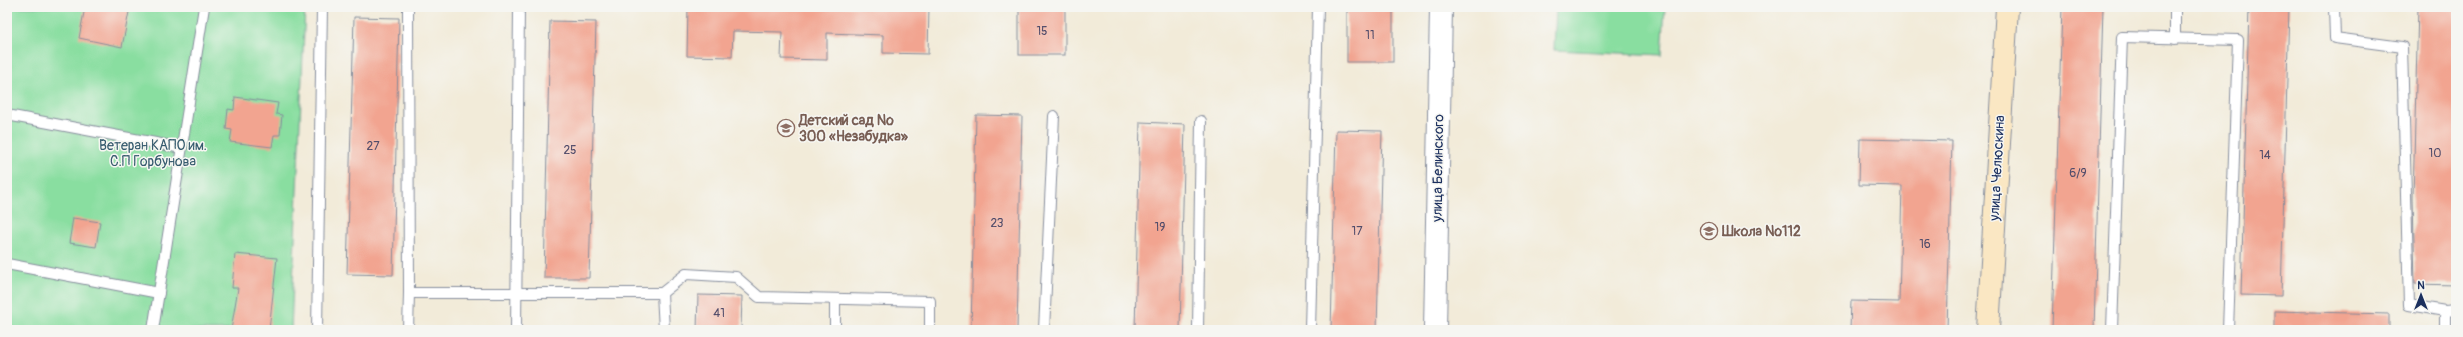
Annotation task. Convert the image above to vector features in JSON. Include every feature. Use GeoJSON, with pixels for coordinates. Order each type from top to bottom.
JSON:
{"type":"FeatureCollection","features":[{"type":"Feature","properties":{"kind":"main road","name":"улица Челюскина"},"geometry":{"type":"LineString","coordinates":[[1988,330],[2006,7]]}},
{"type":"Feature","properties":{"kind":"street","name":"улица Белинского"},"geometry":{"type":"LineString","coordinates":[[1435,330],[1441,7]]}},
{"type":"Feature","properties":{"kind":"lane"},"geometry":{"type":"LineString","coordinates":[[153,330],[204,7]]}},
{"type":"Feature","properties":{"kind":"lane"},"geometry":{"type":"LineString","coordinates":[[317,330],[322,7]]}},
{"type":"Feature","properties":{"kind":"lane"},"geometry":{"type":"LineString","coordinates":[[408,7],[408,330]]}},
{"type":"Feature","properties":{"kind":"lane"},"geometry":{"type":"LineString","coordinates":[[516,330],[519,7]]}},
{"type":"Feature","properties":{"kind":"lane"},"geometry":{"type":"LineString","coordinates":[[1310,330],[1318,7]]}},
{"type":"Feature","properties":{"kind":"lane"},"geometry":{"type":"LineString","coordinates":[[2334,7],[2335,38],[2402,48],[2409,305],[2445,311],[2456,310]]}},
{"type":"Feature","properties":{"kind":"lane"},"geometry":{"type":"LineString","coordinates":[[2175,12],[2175,38]]}},
{"type":"Feature","properties":{"kind":"lane"},"geometry":{"type":"LineString","coordinates":[[2112,330],[2122,37],[2238,40],[2228,330]]}},
{"type":"Feature","properties":{"kind":"lane"},"geometry":{"type":"LineString","coordinates":[[7,115],[182,148]]}},
{"type":"Feature","properties":{"kind":"lane"},"geometry":{"type":"LineString","coordinates":[[1044,330],[1054,116]]}},
{"type":"Feature","properties":{"kind":"lane"},"geometry":{"type":"LineString","coordinates":[[1198,330],[1201,121]]}},
{"type":"Feature","properties":{"kind":"lane"},"geometry":{"type":"LineString","coordinates":[[7,264],[159,293]]}},
{"type":"Feature","properties":{"kind":"lane"},"geometry":{"type":"LineString","coordinates":[[409,293],[662,293],[686,274],[736,277],[759,297],[930,300],[930,330]]}},
{"type":"Feature","properties":{"kind":"lane"},"geometry":{"type":"LineString","coordinates":[[662,293],[664,330]]}},
{"type":"Feature","properties":{"kind":"lane"},"geometry":{"type":"LineString","coordinates":[[835,299],[835,330]]}},
{"type":"Feature","properties":{"kind":"lane"},"geometry":{"type":"LineString","coordinates":[[2445,311],[2445,330]]}},
{"type":"Feature","properties":{"kind":"green space","name":"Ветеран КАПО им. С.П Горбунова"},"geometry":{"type":"Polygon","coordinates":[[[7,7],[305,7],[291,330],[7,330],[7,7]]]}},
{"type":"Feature","properties":{"kind":"green space"},"geometry":{"type":"Polygon","coordinates":[[[1556,7],[1665,7],[1662,55],[1554,50],[1556,7]]]}},
{"type":"Feature","properties":{"kind":"building"},"geometry":{"type":"Polygon","coordinates":[[[85,7],[130,7],[122,47],[79,38],[85,7]]]}},
{"type":"Feature","properties":{"kind":"building"},"geometry":{"type":"Polygon","coordinates":[[[688,7],[929,7],[928,54],[883,53],[883,35],[827,33],[827,60],[781,59],[782,32],[733,31],[732,57],[687,56],[688,7]]]}},
{"type":"Feature","properties":{"kind":"building"},"geometry":{"type":"Polygon","coordinates":[[[1019,7],[1065,7],[1065,55],[1019,55],[1019,7]]]}},
{"type":"Feature","properties":{"kind":"building"},"geometry":{"type":"Polygon","coordinates":[[[1347,7],[1393,7],[1393,62],[1347,62],[1347,7]]]}},
{"type":"Feature","properties":{"kind":"building"},"geometry":{"type":"Polygon","coordinates":[[[2062,7],[2103,7],[2094,330],[2052,330],[2062,7]]]}},
{"type":"Feature","properties":{"kind":"building"},"geometry":{"type":"Polygon","coordinates":[[[2249,7],[2289,7],[2281,296],[2241,295],[2249,7]]]}},
{"type":"Feature","properties":{"kind":"building"},"geometry":{"type":"Polygon","coordinates":[[[2418,7],[2456,7],[2456,285],[2415,284],[2413,198],[2418,7]]]}},
{"type":"Feature","properties":{"kind":"building"},"geometry":{"type":"Polygon","coordinates":[[[354,17],[399,18],[393,275],[347,274],[354,17]]]}},
{"type":"Feature","properties":{"kind":"building"},"geometry":{"type":"Polygon","coordinates":[[[550,21],[596,22],[589,278],[544,278],[550,21]]]}},
{"type":"Feature","properties":{"kind":"building"},"geometry":{"type":"Polygon","coordinates":[[[235,97],[278,103],[276,114],[282,115],[280,135],[274,135],[272,147],[230,142],[232,130],[226,129],[228,109],[234,110],[235,97]]]}},
{"type":"Feature","properties":{"kind":"building"},"geometry":{"type":"Polygon","coordinates":[[[976,115],[1022,116],[1017,330],[971,330],[976,115]]]}},
{"type":"Feature","properties":{"kind":"building"},"geometry":{"type":"Polygon","coordinates":[[[1140,122],[1185,124],[1180,330],[1135,330],[1140,122]]]}},
{"type":"Feature","properties":{"kind":"building"},"geometry":{"type":"Polygon","coordinates":[[[1336,130],[1382,131],[1377,330],[1331,330],[1336,130]]]}},
{"type":"Feature","properties":{"kind":"building"},"geometry":{"type":"Polygon","coordinates":[[[1860,139],[1952,141],[1947,330],[1850,330],[1851,301],[1899,302],[1902,186],[1859,185],[1860,139]]]}},
{"type":"Feature","properties":{"kind":"building"},"geometry":{"type":"Polygon","coordinates":[[[73,218],[100,222],[96,247],[69,243],[73,218]]]}},
{"type":"Feature","properties":{"kind":"building"},"geometry":{"type":"Polygon","coordinates":[[[235,254],[277,258],[269,330],[231,330],[238,288],[232,288],[235,254]]]}},
{"type":"Feature","properties":{"kind":"building"},"geometry":{"type":"Polygon","coordinates":[[[698,295],[742,296],[741,330],[697,330],[698,295]]]}},
{"type":"Feature","properties":{"kind":"building"},"geometry":{"type":"Polygon","coordinates":[[[2274,311],[2389,314],[2389,330],[2274,330],[2274,311]]]}},
{"type":"Feature","properties":{"kind":"place","name":"Детский сад № 300 «Незабудка»"},"geometry":{"type":"Point","coordinates":[786,128]}},
{"type":"Feature","properties":{"kind":"place","name":"Школа №112"},"geometry":{"type":"Point","coordinates":[1709,231]}}]}
